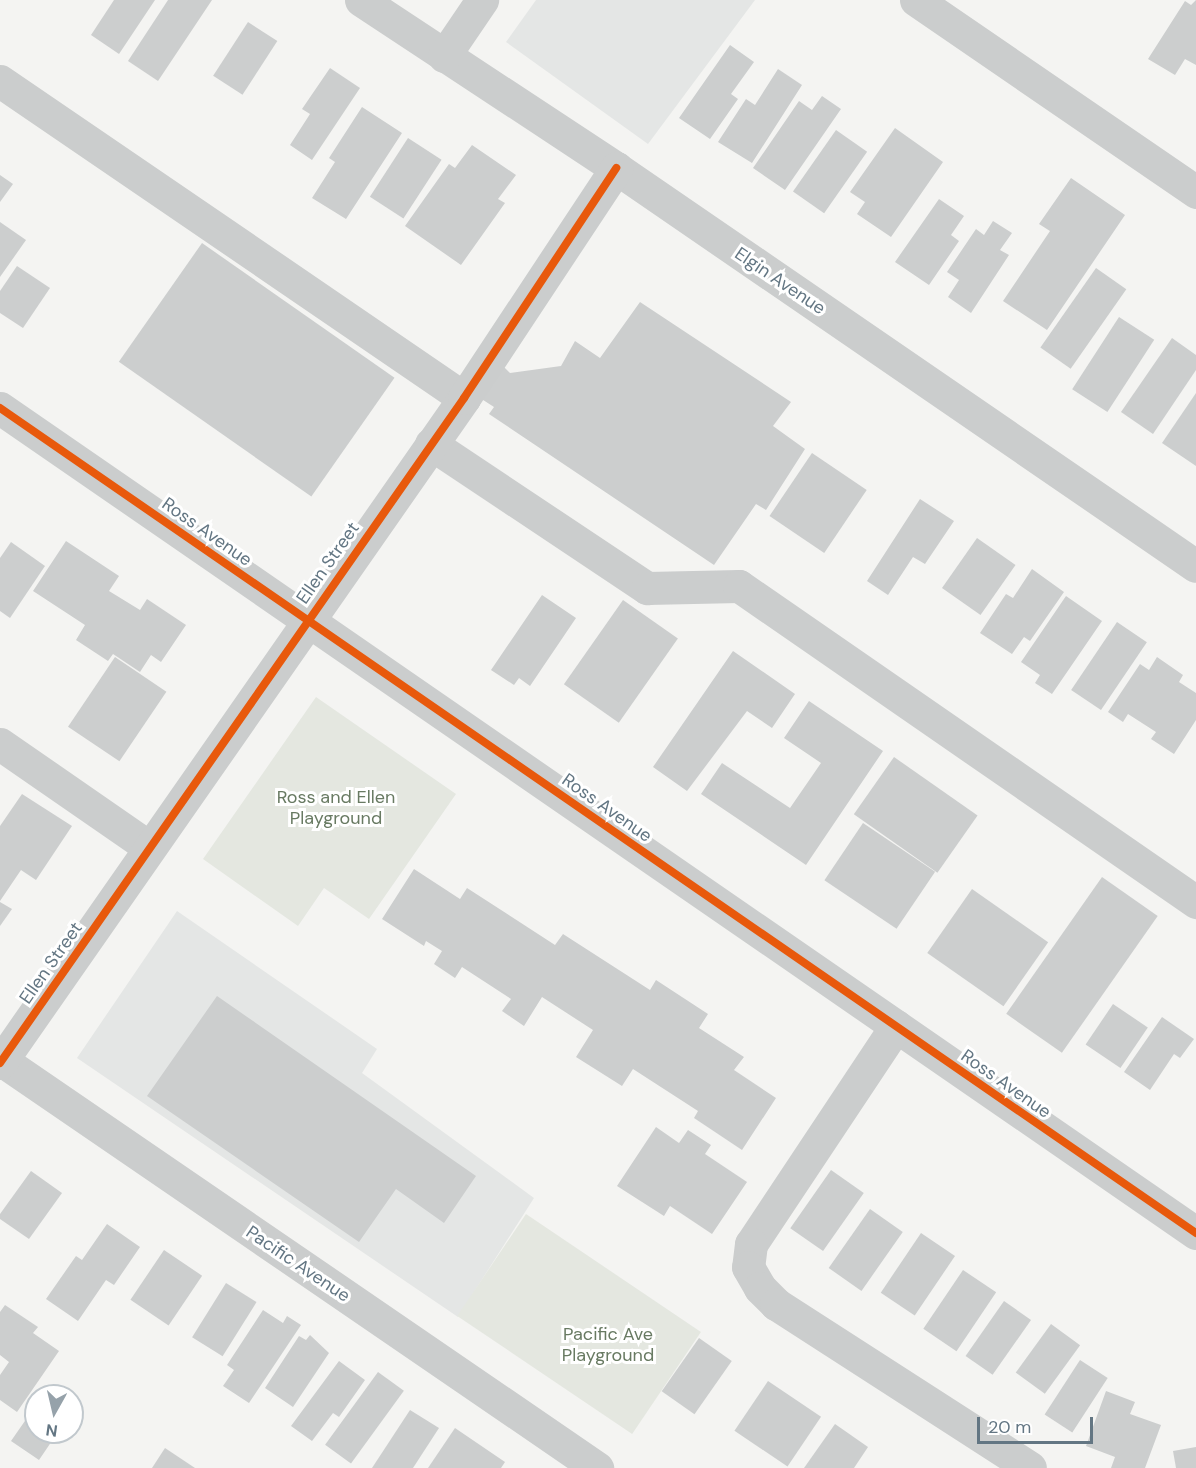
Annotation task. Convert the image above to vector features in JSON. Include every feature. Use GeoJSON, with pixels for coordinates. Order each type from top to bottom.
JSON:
{"type":"FeatureCollection","features":[{"type":"Feature","properties":{"kind":"street","name":"Elgin Avenue"},"geometry":{"type":"LineString","coordinates":[[361,0],[616,168],[1196,566]]}},
{"type":"Feature","properties":{"kind":"street"},"geometry":{"type":"LineString","coordinates":[[444,56],[482,0]]}},
{"type":"Feature","properties":{"kind":"street"},"geometry":{"type":"LineString","coordinates":[[916,0],[1196,192]]}},
{"type":"Feature","properties":{"kind":"street"},"geometry":{"type":"LineString","coordinates":[[0,81],[464,398]]}},
{"type":"Feature","properties":{"kind":"street","name":"Ellen Street"},"geometry":{"type":"LineString","coordinates":[[1,1061],[307,619],[464,398],[616,168]]}},
{"type":"Feature","properties":{"kind":"street","name":"Ross Avenue"},"geometry":{"type":"LineString","coordinates":[[0,408],[1196,1233]]}},
{"type":"Feature","properties":{"kind":"street"},"geometry":{"type":"LineString","coordinates":[[431,444],[646,588],[739,586],[1196,902]]}},
{"type":"Feature","properties":{"kind":"street"},"geometry":{"type":"LineString","coordinates":[[0,744],[149,847]]}},
{"type":"Feature","properties":{"kind":"street"},"geometry":{"type":"LineString","coordinates":[[896,1026],[751,1244],[748,1267],[760,1288],[776,1304],[1030,1468]]}},
{"type":"Feature","properties":{"kind":"street","name":"Pacific Avenue"},"geometry":{"type":"LineString","coordinates":[[1,1061],[597,1468]]}},
{"type":"Feature","properties":{"kind":"shaded area"},"geometry":{"type":"Polygon","coordinates":[[[536,0],[755,0],[648,144],[506,42],[536,0]]]}},
{"type":"Feature","properties":{"kind":"shaded area"},"geometry":{"type":"Polygon","coordinates":[[[177,911],[377,1049],[362,1073],[534,1198],[458,1317],[77,1058],[177,911]]]}},
{"type":"Feature","properties":{"kind":"green space","name":"Ross and Ellen Playground"},"geometry":{"type":"Polygon","coordinates":[[[316,697],[456,794],[369,919],[324,888],[298,926],[203,859],[316,697]]]}},
{"type":"Feature","properties":{"kind":"green space","name":"Pacific Ave Playground"},"geometry":{"type":"Polygon","coordinates":[[[526,1214],[701,1332],[632,1434],[457,1316],[526,1214]]]}},
{"type":"Feature","properties":{"kind":"building"},"geometry":{"type":"Polygon","coordinates":[[[114,0],[155,0],[119,54],[91,35],[114,0]]]}},
{"type":"Feature","properties":{"kind":"building"},"geometry":{"type":"Polygon","coordinates":[[[168,0],[212,0],[158,81],[128,61],[168,0]]]}},
{"type":"Feature","properties":{"kind":"building"},"geometry":{"type":"Polygon","coordinates":[[[1196,0],[1196,65],[1185,59],[1175,75],[1148,59],[1185,1],[1191,5],[1196,0]]]}},
{"type":"Feature","properties":{"kind":"building"},"geometry":{"type":"Polygon","coordinates":[[[248,22],[277,41],[242,95],[213,76],[248,22]]]}},
{"type":"Feature","properties":{"kind":"building"},"geometry":{"type":"Polygon","coordinates":[[[730,45],[754,62],[731,94],[738,99],[710,139],[679,118],[730,45]]]}},
{"type":"Feature","properties":{"kind":"building"},"geometry":{"type":"Polygon","coordinates":[[[330,68],[360,88],[312,160],[290,145],[310,114],[302,109],[330,68]]]}},
{"type":"Feature","properties":{"kind":"building"},"geometry":{"type":"Polygon","coordinates":[[[778,69],[802,85],[752,163],[718,142],[746,99],[755,105],[778,69]]]}},
{"type":"Feature","properties":{"kind":"building"},"geometry":{"type":"Polygon","coordinates":[[[822,96],[841,109],[785,190],[753,168],[799,101],[812,110],[822,96]]]}},
{"type":"Feature","properties":{"kind":"building"},"geometry":{"type":"Polygon","coordinates":[[[362,107],[402,133],[346,219],[312,198],[335,162],[329,158],[362,107]]]}},
{"type":"Feature","properties":{"kind":"building"},"geometry":{"type":"Polygon","coordinates":[[[895,128],[943,162],[891,237],[857,214],[865,202],[850,192],[895,128]]]}},
{"type":"Feature","properties":{"kind":"building"},"geometry":{"type":"Polygon","coordinates":[[[836,130],[867,152],[824,213],[793,191],[836,130]]]}},
{"type":"Feature","properties":{"kind":"building"},"geometry":{"type":"Polygon","coordinates":[[[408,138],[442,160],[403,218],[370,197],[408,138]]]}},
{"type":"Feature","properties":{"kind":"building"},"geometry":{"type":"Polygon","coordinates":[[[472,145],[516,175],[498,199],[505,203],[461,265],[405,226],[449,164],[455,168],[472,145]]]}},
{"type":"Feature","properties":{"kind":"building"},"geometry":{"type":"Polygon","coordinates":[[[0,175],[13,184],[0,202],[0,175]]]}},
{"type":"Feature","properties":{"kind":"building"},"geometry":{"type":"Polygon","coordinates":[[[1071,178],[1125,215],[1047,330],[1003,301],[1050,231],[1039,224],[1071,178]]]}},
{"type":"Feature","properties":{"kind":"building"},"geometry":{"type":"Polygon","coordinates":[[[939,199],[964,216],[951,235],[959,241],[929,285],[895,262],[939,199]]]}},
{"type":"Feature","properties":{"kind":"building"},"geometry":{"type":"Polygon","coordinates":[[[993,221],[1012,233],[1000,250],[1009,255],[971,313],[948,297],[959,280],[947,272],[976,229],[984,235],[993,221]]]}},
{"type":"Feature","properties":{"kind":"building"},"geometry":{"type":"Polygon","coordinates":[[[0,222],[26,240],[0,277],[0,222]]]}},
{"type":"Feature","properties":{"kind":"building"},"geometry":{"type":"Polygon","coordinates":[[[202,243],[395,378],[311,497],[119,362],[202,243]]]}},
{"type":"Feature","properties":{"kind":"building"},"geometry":{"type":"Polygon","coordinates":[[[17,266],[50,288],[23,328],[0,313],[0,291],[17,266]]]}},
{"type":"Feature","properties":{"kind":"building"},"geometry":{"type":"Polygon","coordinates":[[[1096,268],[1126,289],[1071,369],[1040,347],[1096,268]]]}},
{"type":"Feature","properties":{"kind":"building"},"geometry":{"type":"Polygon","coordinates":[[[640,302],[791,402],[773,426],[805,449],[766,510],[756,504],[714,565],[489,414],[494,407],[480,398],[503,366],[510,373],[561,366],[575,341],[600,358],[640,302]]]}},
{"type":"Feature","properties":{"kind":"building"},"geometry":{"type":"Polygon","coordinates":[[[1119,317],[1154,340],[1107,412],[1072,389],[1119,317]]]}},
{"type":"Feature","properties":{"kind":"building"},"geometry":{"type":"Polygon","coordinates":[[[1172,338],[1196,355],[1196,370],[1153,434],[1121,412],[1172,338]]]}},
{"type":"Feature","properties":{"kind":"building"},"geometry":{"type":"Polygon","coordinates":[[[1196,393],[1196,466],[1162,443],[1196,393]]]}},
{"type":"Feature","properties":{"kind":"building"},"geometry":{"type":"Polygon","coordinates":[[[812,453],[867,490],[824,553],[770,516],[812,453]]]}},
{"type":"Feature","properties":{"kind":"building"},"geometry":{"type":"Polygon","coordinates":[[[920,499],[954,521],[925,564],[913,557],[888,595],[867,581],[920,499]]]}},
{"type":"Feature","properties":{"kind":"building"},"geometry":{"type":"Polygon","coordinates":[[[977,538],[1016,565],[981,615],[942,588],[977,538]]]}},
{"type":"Feature","properties":{"kind":"building"},"geometry":{"type":"Polygon","coordinates":[[[66,541],[119,576],[109,591],[140,610],[147,599],[186,625],[161,662],[151,655],[140,672],[113,654],[108,661],[76,640],[85,625],[33,591],[66,541]]]}},
{"type":"Feature","properties":{"kind":"building"},"geometry":{"type":"Polygon","coordinates":[[[11,542],[45,566],[10,618],[0,611],[0,558],[11,542]]]}},
{"type":"Feature","properties":{"kind":"building"},"geometry":{"type":"Polygon","coordinates":[[[1032,569],[1064,592],[1030,641],[1024,637],[1012,654],[980,633],[1006,594],[1013,598],[1032,569]]]}},
{"type":"Feature","properties":{"kind":"building"},"geometry":{"type":"Polygon","coordinates":[[[542,595],[576,618],[530,686],[519,678],[514,685],[491,670],[542,595]]]}},
{"type":"Feature","properties":{"kind":"building"},"geometry":{"type":"Polygon","coordinates":[[[1066,596],[1102,621],[1052,694],[1035,683],[1040,675],[1021,662],[1066,596]]]}},
{"type":"Feature","properties":{"kind":"building"},"geometry":{"type":"Polygon","coordinates":[[[623,600],[678,638],[619,723],[564,684],[623,600]]]}},
{"type":"Feature","properties":{"kind":"building"},"geometry":{"type":"Polygon","coordinates":[[[1117,622],[1147,642],[1101,710],[1071,690],[1117,622]]]}},
{"type":"Feature","properties":{"kind":"building"},"geometry":{"type":"Polygon","coordinates":[[[733,651],[795,694],[772,728],[747,711],[687,791],[653,767],[733,651]]]}},
{"type":"Feature","properties":{"kind":"building"},"geometry":{"type":"Polygon","coordinates":[[[115,657],[166,692],[119,761],[68,727],[115,657]]]}},
{"type":"Feature","properties":{"kind":"building"},"geometry":{"type":"Polygon","coordinates":[[[1157,657],[1183,675],[1179,682],[1196,693],[1196,720],[1174,754],[1151,739],[1156,732],[1128,714],[1123,722],[1108,712],[1140,664],[1149,670],[1157,657]]]}},
{"type":"Feature","properties":{"kind":"building"},"geometry":{"type":"Polygon","coordinates":[[[809,701],[883,751],[806,865],[701,794],[722,763],[790,808],[821,763],[784,738],[809,701]]]}},
{"type":"Feature","properties":{"kind":"building"},"geometry":{"type":"Polygon","coordinates":[[[894,757],[978,816],[937,873],[854,814],[894,757]]]}},
{"type":"Feature","properties":{"kind":"building"},"geometry":{"type":"Polygon","coordinates":[[[22,794],[72,826],[36,880],[21,870],[0,901],[0,826],[22,794]]]}},
{"type":"Feature","properties":{"kind":"building"},"geometry":{"type":"Polygon","coordinates":[[[863,823],[935,872],[897,929],[824,880],[863,823]]]}},
{"type":"Feature","properties":{"kind":"building"},"geometry":{"type":"Polygon","coordinates":[[[414,869],[460,899],[467,888],[555,945],[563,934],[650,990],[656,980],[708,1014],[699,1028],[744,1057],[734,1070],[776,1098],[742,1150],[694,1118],[698,1111],[633,1069],[622,1086],[576,1057],[593,1030],[542,997],[524,1026],[502,1011],[511,999],[462,967],[455,978],[434,964],[442,951],[426,941],[424,946],[382,919],[414,869]]]}},
{"type":"Feature","properties":{"kind":"building"},"geometry":{"type":"Polygon","coordinates":[[[1102,877],[1158,916],[1062,1053],[1006,1014],[1102,877]]]}},
{"type":"Feature","properties":{"kind":"building"},"geometry":{"type":"Polygon","coordinates":[[[972,889],[1048,942],[1003,1006],[927,953],[972,889]]]}},
{"type":"Feature","properties":{"kind":"building"},"geometry":{"type":"Polygon","coordinates":[[[0,902],[12,909],[0,926],[0,902]]]}},
{"type":"Feature","properties":{"kind":"building"},"geometry":{"type":"Polygon","coordinates":[[[217,996],[476,1176],[444,1223],[396,1189],[359,1242],[147,1096],[217,996]]]}},
{"type":"Feature","properties":{"kind":"building"},"geometry":{"type":"Polygon","coordinates":[[[1113,1004],[1148,1027],[1120,1068],[1086,1045],[1113,1004]]]}},
{"type":"Feature","properties":{"kind":"building"},"geometry":{"type":"Polygon","coordinates":[[[1162,1017],[1194,1039],[1180,1058],[1174,1054],[1150,1090],[1124,1072],[1162,1017]]]}},
{"type":"Feature","properties":{"kind":"building"},"geometry":{"type":"Polygon","coordinates":[[[656,1127],[679,1143],[688,1130],[711,1145],[705,1154],[747,1182],[712,1234],[670,1206],[664,1216],[617,1186],[656,1127]]]}},
{"type":"Feature","properties":{"kind":"building"},"geometry":{"type":"Polygon","coordinates":[[[831,1170],[864,1193],[823,1251],[790,1228],[831,1170]]]}},
{"type":"Feature","properties":{"kind":"building"},"geometry":{"type":"Polygon","coordinates":[[[31,1171],[62,1193],[29,1239],[0,1219],[0,1214],[31,1171]]]}},
{"type":"Feature","properties":{"kind":"building"},"geometry":{"type":"Polygon","coordinates":[[[870,1209],[903,1232],[861,1291],[829,1268],[870,1209]]]}},
{"type":"Feature","properties":{"kind":"building"},"geometry":{"type":"Polygon","coordinates":[[[107,1224],[140,1247],[114,1285],[106,1280],[78,1321],[46,1299],[76,1256],[82,1260],[107,1224]]]}},
{"type":"Feature","properties":{"kind":"building"},"geometry":{"type":"Polygon","coordinates":[[[921,1233],[955,1256],[915,1316],[881,1293],[921,1233]]]}},
{"type":"Feature","properties":{"kind":"building"},"geometry":{"type":"Polygon","coordinates":[[[164,1250],[202,1276],[169,1325],[130,1300],[164,1250]]]}},
{"type":"Feature","properties":{"kind":"building"},"geometry":{"type":"Polygon","coordinates":[[[963,1270],[996,1292],[956,1351],[923,1329],[963,1270]]]}},
{"type":"Feature","properties":{"kind":"building"},"geometry":{"type":"Polygon","coordinates":[[[226,1283],[257,1302],[223,1356],[192,1337],[226,1283]]]}},
{"type":"Feature","properties":{"kind":"building"},"geometry":{"type":"Polygon","coordinates":[[[1004,1301],[1031,1320],[993,1375],[966,1356],[1004,1301]]]}},
{"type":"Feature","properties":{"kind":"building"},"geometry":{"type":"Polygon","coordinates":[[[5,1305],[38,1327],[33,1333],[59,1351],[36,1384],[24,1384],[24,1402],[17,1412],[0,1400],[0,1375],[9,1362],[0,1355],[0,1312],[5,1305]]]}},
{"type":"Feature","properties":{"kind":"building"},"geometry":{"type":"Polygon","coordinates":[[[263,1310],[283,1323],[287,1316],[301,1325],[249,1403],[223,1386],[234,1370],[227,1365],[263,1310]]]}},
{"type":"Feature","properties":{"kind":"building"},"geometry":{"type":"Polygon","coordinates":[[[1051,1324],[1080,1345],[1045,1394],[1016,1373],[1051,1324]]]}},
{"type":"Feature","properties":{"kind":"building"},"geometry":{"type":"Polygon","coordinates":[[[310,1335],[329,1353],[293,1407],[265,1388],[299,1336],[306,1340],[310,1335]]]}},
{"type":"Feature","properties":{"kind":"building"},"geometry":{"type":"Polygon","coordinates":[[[699,1338],[732,1361],[694,1414],[662,1391],[699,1338]]]}},
{"type":"Feature","properties":{"kind":"building"},"geometry":{"type":"Polygon","coordinates":[[[1080,1360],[1108,1378],[1072,1432],[1045,1415],[1080,1360]]]}},
{"type":"Feature","properties":{"kind":"building"},"geometry":{"type":"Polygon","coordinates":[[[339,1361],[365,1380],[339,1417],[333,1413],[312,1441],[291,1426],[339,1361]]]}},
{"type":"Feature","properties":{"kind":"building"},"geometry":{"type":"Polygon","coordinates":[[[378,1372],[404,1391],[351,1464],[325,1445],[378,1372]]]}},
{"type":"Feature","properties":{"kind":"building"},"geometry":{"type":"Polygon","coordinates":[[[768,1381],[821,1417],[788,1467],[734,1431],[768,1381]]]}},
{"type":"Feature","properties":{"kind":"building"},"geometry":{"type":"Polygon","coordinates":[[[1106,1391],[1135,1402],[1130,1414],[1161,1425],[1145,1468],[1111,1468],[1115,1457],[1086,1446],[1106,1391]]]}},
{"type":"Feature","properties":{"kind":"building"},"geometry":{"type":"Polygon","coordinates":[[[410,1410],[439,1428],[413,1468],[372,1468],[410,1410]]]}},
{"type":"Feature","properties":{"kind":"building"},"geometry":{"type":"Polygon","coordinates":[[[24,1422],[24,1444],[50,1444],[39,1460],[11,1441],[24,1422]]]}},
{"type":"Feature","properties":{"kind":"building"},"geometry":{"type":"Polygon","coordinates":[[[835,1424],[868,1447],[854,1468],[804,1468],[835,1424]]]}},
{"type":"Feature","properties":{"kind":"building"},"geometry":{"type":"Polygon","coordinates":[[[455,1428],[505,1462],[501,1468],[428,1468],[455,1428]]]}},
{"type":"Feature","properties":{"kind":"building"},"geometry":{"type":"Polygon","coordinates":[[[1196,1447],[1196,1468],[1176,1468],[1173,1451],[1196,1447]]]}},
{"type":"Feature","properties":{"kind":"building"},"geometry":{"type":"Polygon","coordinates":[[[165,1448],[195,1468],[152,1468],[165,1448]]]}},
{"type":"Feature","properties":{"kind":"cycle path"},"geometry":{"type":"LineString","coordinates":[[0,1063],[464,398],[616,168]]}},
{"type":"Feature","properties":{"kind":"cycle path"},"geometry":{"type":"LineString","coordinates":[[0,408],[1196,1233]]}}]}
